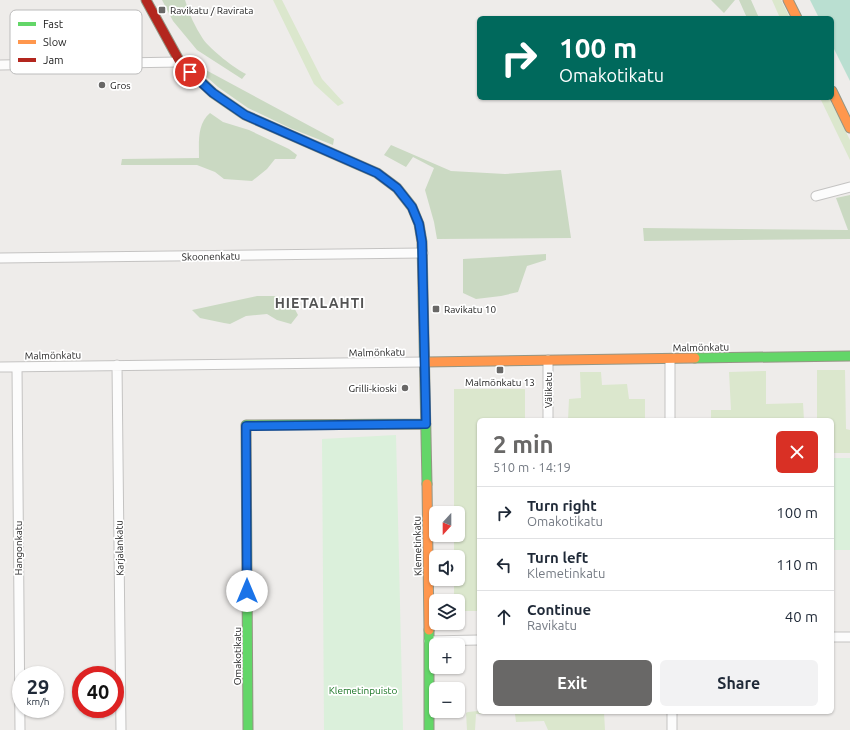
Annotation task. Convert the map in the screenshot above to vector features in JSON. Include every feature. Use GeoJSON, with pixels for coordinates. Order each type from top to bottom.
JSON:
{"type":"FeatureCollection","features":[{"type":"Feature","properties":{"kind":"street","name":"Klemetinkatu"},"geometry":{"type":"LineString","coordinates":[[146,0],[180,62],[213,93],[245,115],[377,173],[397,188],[412,207],[419,224],[423,253],[429,641]]}},
{"type":"Feature","properties":{"kind":"street"},"geometry":{"type":"LineString","coordinates":[[788,0],[796,16]]}},
{"type":"Feature","properties":{"kind":"street"},"geometry":{"type":"LineString","coordinates":[[142,63],[180,62]]}},
{"type":"Feature","properties":{"kind":"street"},"geometry":{"type":"LineString","coordinates":[[0,65],[10,65]]}},
{"type":"Feature","properties":{"kind":"street"},"geometry":{"type":"LineString","coordinates":[[834,95],[850,128]]}},
{"type":"Feature","properties":{"kind":"street"},"geometry":{"type":"LineString","coordinates":[[816,196],[850,186]]}},
{"type":"Feature","properties":{"kind":"street","name":"Skoonenkatu"},"geometry":{"type":"LineString","coordinates":[[0,258],[423,253]]}},
{"type":"Feature","properties":{"kind":"street","name":"Malmönkatu"},"geometry":{"type":"LineString","coordinates":[[0,367],[850,356]]}},
{"type":"Feature","properties":{"kind":"street"},"geometry":{"type":"LineString","coordinates":[[670,359],[670,418]]}},
{"type":"Feature","properties":{"kind":"street","name":"Välikatu"},"geometry":{"type":"LineString","coordinates":[[548,360],[548,418]]}},
{"type":"Feature","properties":{"kind":"street","name":"Karjalankatu"},"geometry":{"type":"LineString","coordinates":[[117,366],[121,730]]}},
{"type":"Feature","properties":{"kind":"street","name":"Hangonkatu"},"geometry":{"type":"LineString","coordinates":[[17,367],[20,730]]}},
{"type":"Feature","properties":{"kind":"street","name":"Omakotikatu"},"geometry":{"type":"LineString","coordinates":[[248,730],[246,426],[426,424]]}},
{"type":"Feature","properties":{"kind":"street"},"geometry":{"type":"LineString","coordinates":[[834,637],[850,637]]}},
{"type":"Feature","properties":{"kind":"street"},"geometry":{"type":"LineString","coordinates":[[465,640],[477,640]]}},
{"type":"Feature","properties":{"kind":"street","name":"Klemetinkatu"},"geometry":{"type":"LineString","coordinates":[[429,674],[429,730]]}},
{"type":"Feature","properties":{"kind":"street"},"geometry":{"type":"LineString","coordinates":[[672,714],[672,730]]}},
{"type":"Feature","properties":{"kind":"green space"},"geometry":{"type":"Polygon","coordinates":[[[162,0],[185,0],[192,20],[203,39],[211,48],[235,68],[246,74],[242,79],[197,50],[173,21],[162,0]]]}},
{"type":"Feature","properties":{"kind":"green space"},"geometry":{"type":"Polygon","coordinates":[[[273,0],[282,0],[322,79],[344,103],[338,106],[314,84],[273,0]]]}},
{"type":"Feature","properties":{"kind":"green space"},"geometry":{"type":"Polygon","coordinates":[[[711,0],[735,0],[724,13],[711,0]]]}},
{"type":"Feature","properties":{"kind":"green space"},"geometry":{"type":"Polygon","coordinates":[[[739,0],[751,0],[758,16],[746,16],[739,0]]]}},
{"type":"Feature","properties":{"kind":"green space"},"geometry":{"type":"Polygon","coordinates":[[[772,0],[781,0],[789,16],[779,16],[772,0]]]}},
{"type":"Feature","properties":{"kind":"green space"},"geometry":{"type":"Polygon","coordinates":[[[810,0],[850,0],[850,81],[834,49],[834,16],[818,16],[810,0]]]}},
{"type":"Feature","properties":{"kind":"green space"},"geometry":{"type":"Polygon","coordinates":[[[204,69],[334,139],[333,145],[290,128],[248,108],[218,87],[201,72],[204,69]]]}},
{"type":"Feature","properties":{"kind":"green space"},"geometry":{"type":"Polygon","coordinates":[[[821,100],[830,100],[850,140],[850,160],[821,100]]]}},
{"type":"Feature","properties":{"kind":"green space"},"geometry":{"type":"Polygon","coordinates":[[[210,113],[223,122],[249,130],[289,149],[297,155],[295,159],[275,159],[267,169],[252,181],[224,179],[215,172],[197,165],[121,165],[122,159],[199,158],[201,128],[206,117],[210,113]]]}},
{"type":"Feature","properties":{"kind":"green space"},"geometry":{"type":"Polygon","coordinates":[[[391,145],[451,171],[505,174],[561,170],[571,238],[437,239],[425,190],[434,168],[413,157],[406,167],[384,155],[391,145]]]}},
{"type":"Feature","properties":{"kind":"green space"},"geometry":{"type":"Polygon","coordinates":[[[850,195],[850,239],[644,241],[643,228],[848,230],[836,198],[850,195]]]}},
{"type":"Feature","properties":{"kind":"green space"},"geometry":{"type":"Polygon","coordinates":[[[546,254],[546,260],[527,266],[518,292],[476,299],[463,293],[463,259],[546,254]]]}},
{"type":"Feature","properties":{"kind":"green space"},"geometry":{"type":"Polygon","coordinates":[[[257,296],[276,296],[291,302],[298,315],[291,324],[277,320],[267,314],[246,316],[230,324],[200,318],[192,310],[257,296]]]}},
{"type":"Feature","properties":{"kind":"green space"},"geometry":{"type":"Polygon","coordinates":[[[817,370],[845,370],[846,429],[850,430],[850,453],[834,453],[834,418],[817,418],[817,370]]]}},
{"type":"Feature","properties":{"kind":"green space"},"geometry":{"type":"Polygon","coordinates":[[[766,371],[766,404],[803,403],[804,418],[711,418],[711,410],[731,410],[729,372],[766,371]]]}},
{"type":"Feature","properties":{"kind":"green space"},"geometry":{"type":"Polygon","coordinates":[[[580,372],[601,372],[602,385],[627,384],[629,399],[645,399],[645,418],[568,418],[569,399],[581,398],[580,372]]]}},
{"type":"Feature","properties":{"kind":"green space"},"geometry":{"type":"Polygon","coordinates":[[[454,389],[525,389],[525,418],[477,418],[477,611],[465,611],[465,594],[454,594],[454,586],[465,586],[465,550],[454,550],[454,542],[465,542],[465,506],[454,506],[454,389]]]}},
{"type":"Feature","properties":{"kind":"green space","name":"Klemetinpuisto"},"geometry":{"type":"Polygon","coordinates":[[[396,435],[403,730],[324,730],[322,439],[396,435]]]}},
{"type":"Feature","properties":{"kind":"green space"},"geometry":{"type":"Polygon","coordinates":[[[834,458],[850,458],[850,550],[834,550],[834,458]]]}},
{"type":"Feature","properties":{"kind":"green space"},"geometry":{"type":"Polygon","coordinates":[[[477,711],[475,730],[467,730],[466,713],[477,711]]]}},
{"type":"Feature","properties":{"kind":"green space"},"geometry":{"type":"Polygon","coordinates":[[[515,714],[604,714],[605,730],[548,730],[544,721],[516,722],[515,714]]]}},
{"type":"Feature","properties":{"kind":"traffic: fast"},"geometry":{"type":"LineString","coordinates":[[196,77],[213,93],[245,115],[377,173],[397,188],[412,207],[419,224],[422,242],[427,484]]}},
{"type":"Feature","properties":{"kind":"traffic: fast"},"geometry":{"type":"LineString","coordinates":[[695,358],[850,356]]}},
{"type":"Feature","properties":{"kind":"traffic: fast"},"geometry":{"type":"LineString","coordinates":[[248,730],[246,425],[426,424]]}},
{"type":"Feature","properties":{"kind":"traffic: fast"},"geometry":{"type":"LineString","coordinates":[[429,630],[429,730]]}},
{"type":"Feature","properties":{"kind":"traffic: slow"},"geometry":{"type":"LineString","coordinates":[[788,0],[796,16]]}},
{"type":"Feature","properties":{"kind":"traffic: slow"},"geometry":{"type":"LineString","coordinates":[[834,95],[850,128]]}},
{"type":"Feature","properties":{"kind":"traffic: slow"},"geometry":{"type":"LineString","coordinates":[[425,362],[695,358]]}},
{"type":"Feature","properties":{"kind":"traffic: slow"},"geometry":{"type":"LineString","coordinates":[[427,484],[429,630]]}},
{"type":"Feature","properties":{"kind":"traffic: jam"},"geometry":{"type":"LineString","coordinates":[[146,0],[180,62],[196,77]]}},
{"type":"Feature","properties":{"kind":"place","name":"Ravikatu / Ravirata"},"geometry":{"type":"Point","coordinates":[162,10]}},
{"type":"Feature","properties":{"kind":"place","name":"Gros"},"geometry":{"type":"Point","coordinates":[102,85]}},
{"type":"Feature","properties":{"kind":"place","name":"Ravikatu 10"},"geometry":{"type":"Point","coordinates":[436,309]}},
{"type":"Feature","properties":{"kind":"place","name":"Malmönkatu 13"},"geometry":{"type":"Point","coordinates":[500,370]}},
{"type":"Feature","properties":{"kind":"place","name":"Grilli-kioski"},"geometry":{"type":"Point","coordinates":[405,388]}},
{"type":"Feature","properties":{"kind":"district","name":"HIETALAHTI"},"geometry":{"type":"Point","coordinates":[320,303]}},
{"type":"Feature","properties":{"kind":"route"},"geometry":{"type":"LineString","coordinates":[[190,72],[213,93],[245,115],[377,173],[397,188],[412,207],[419,224],[422,242],[426,424],[246,426],[247,591]]}}]}
